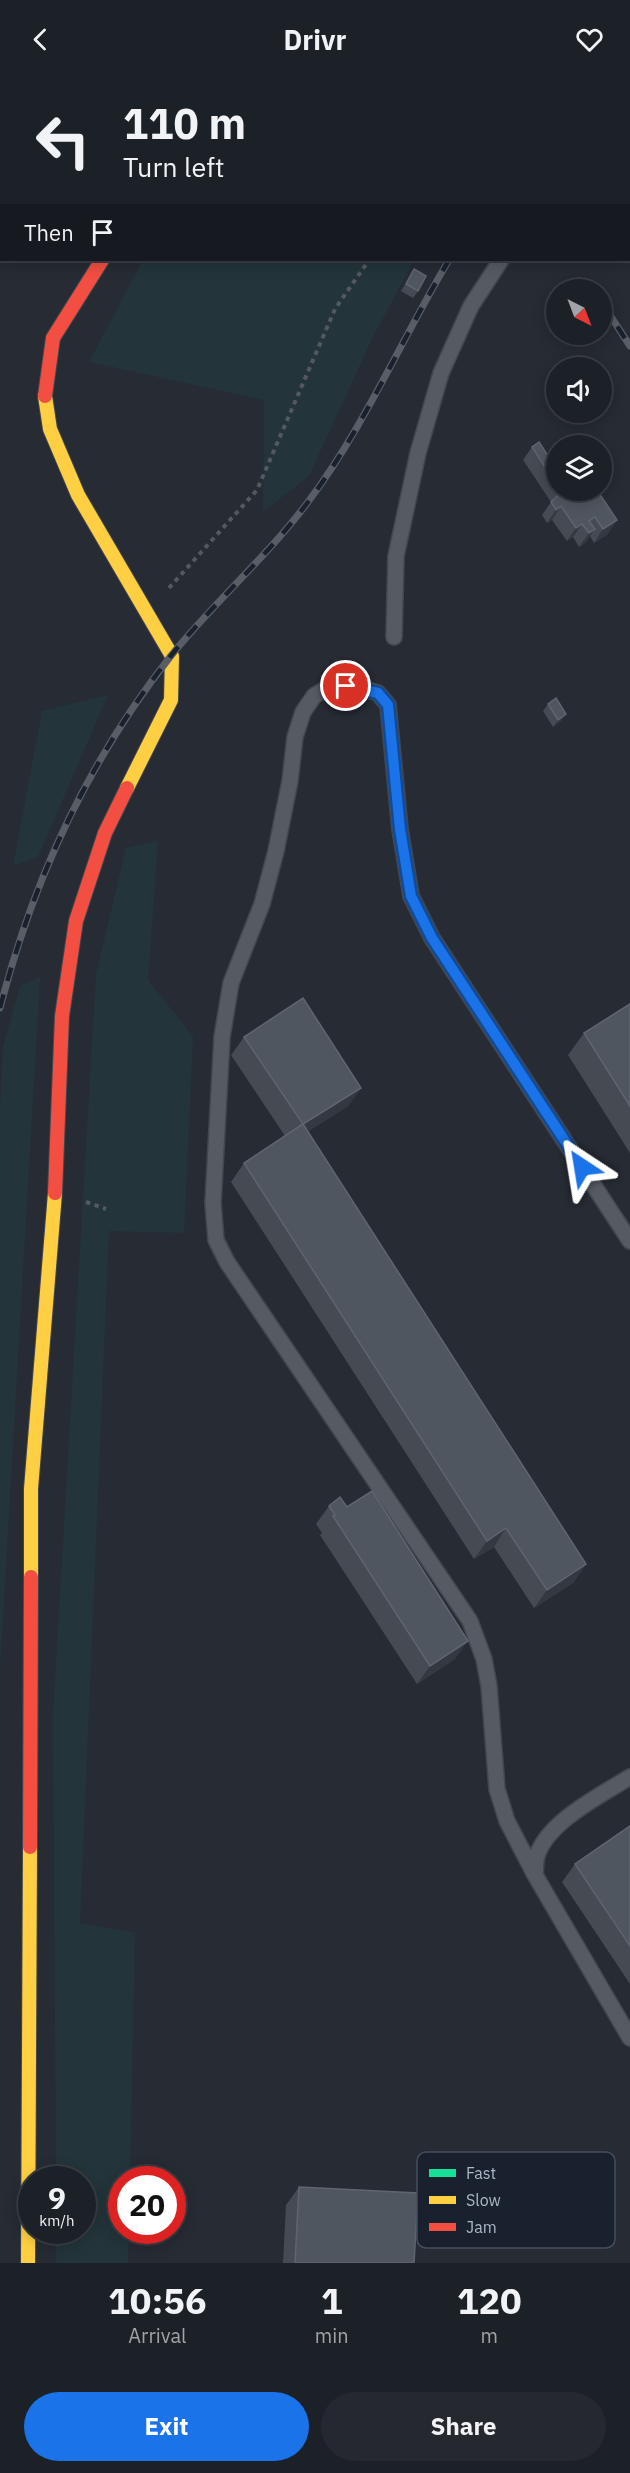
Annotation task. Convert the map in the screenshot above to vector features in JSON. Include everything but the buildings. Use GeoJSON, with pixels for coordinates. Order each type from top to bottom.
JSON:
{"type":"FeatureCollection","features":[{"type":"Feature","properties":{"kind":"street"},"geometry":{"type":"LineString","coordinates":[[28,2263],[31,1489],[55,1192],[62,1016],[76,921],[105,833],[171,700],[172,656],[78,495],[50,429],[44,392],[53,338],[101,261]]}},
{"type":"Feature","properties":{"kind":"lane"},"geometry":{"type":"LineString","coordinates":[[394,637],[396,556],[417,453],[441,373],[471,306],[500,261]]}},
{"type":"Feature","properties":{"kind":"lane"},"geometry":{"type":"LineString","coordinates":[[630,1241],[432,938],[411,896],[400,829],[388,705],[378,693],[368,690],[346,686],[327,688],[314,696],[303,712],[295,737],[290,781],[276,851],[262,904],[231,983],[222,1037],[213,1203],[216,1240],[227,1262],[470,1621],[484,1659],[489,1686],[497,1789],[507,1821],[535,1875],[630,2038]]}},
{"type":"Feature","properties":{"kind":"lane"},"geometry":{"type":"LineString","coordinates":[[535,1875],[536,1857],[547,1837],[574,1813],[630,1777]]}},
{"type":"Feature","properties":{"kind":"path"},"geometry":{"type":"LineString","coordinates":[[147,613],[257,490],[335,309],[368,261]]}},
{"type":"Feature","properties":{"kind":"shaded area"},"geometry":{"type":"Polygon","coordinates":[[[142,261],[413,261],[372,339],[309,476],[263,512],[264,400],[89,362],[142,261]]]}},
{"type":"Feature","properties":{"kind":"shaded area"},"geometry":{"type":"Polygon","coordinates":[[[108,695],[38,857],[13,866],[42,711],[108,695]]]}},
{"type":"Feature","properties":{"kind":"shaded area"},"geometry":{"type":"Polygon","coordinates":[[[158,841],[148,980],[193,1036],[184,1233],[109,1231],[80,1923],[135,1933],[130,2166],[108,2166],[108,2244],[129,2244],[128,2263],[56,2263],[56,2244],[96,2244],[96,2166],[56,2166],[53,1715],[96,974],[126,848],[158,841]]]}},
{"type":"Feature","properties":{"kind":"shaded area"},"geometry":{"type":"Polygon","coordinates":[[[40,977],[0,1669],[0,1109],[3,1047],[20,986],[40,977]]]}},
{"type":"Feature","properties":{"kind":"railway"},"geometry":{"type":"LineString","coordinates":[[0,1008],[13,960],[47,868],[89,780],[113,738],[170,657],[275,542],[308,502],[365,413],[448,261]]}},
{"type":"Feature","properties":{"kind":"railway"},"geometry":{"type":"LineString","coordinates":[[612,318],[630,346]]}},
{"type":"Feature","properties":{"kind":"traffic: slow"},"geometry":{"type":"LineString","coordinates":[[45,396],[50,429],[78,495],[172,656],[171,700],[127,788]]}},
{"type":"Feature","properties":{"kind":"traffic: slow"},"geometry":{"type":"LineString","coordinates":[[31,1577],[31,1489],[55,1193]]}},
{"type":"Feature","properties":{"kind":"traffic: slow"},"geometry":{"type":"LineString","coordinates":[[28,2263],[30,1847]]}},
{"type":"Feature","properties":{"kind":"traffic: jam"},"geometry":{"type":"LineString","coordinates":[[45,396],[53,338],[101,261]]}},
{"type":"Feature","properties":{"kind":"traffic: jam"},"geometry":{"type":"LineString","coordinates":[[55,1193],[62,1016],[76,921],[105,833],[127,788]]}},
{"type":"Feature","properties":{"kind":"traffic: jam"},"geometry":{"type":"LineString","coordinates":[[30,1847],[31,1577]]}},
{"type":"Feature","properties":{"kind":"route"},"geometry":{"type":"LineString","coordinates":[[346,686],[378,693],[388,705],[400,829],[411,896],[421,917],[432,938],[582,1167]]}}]}
